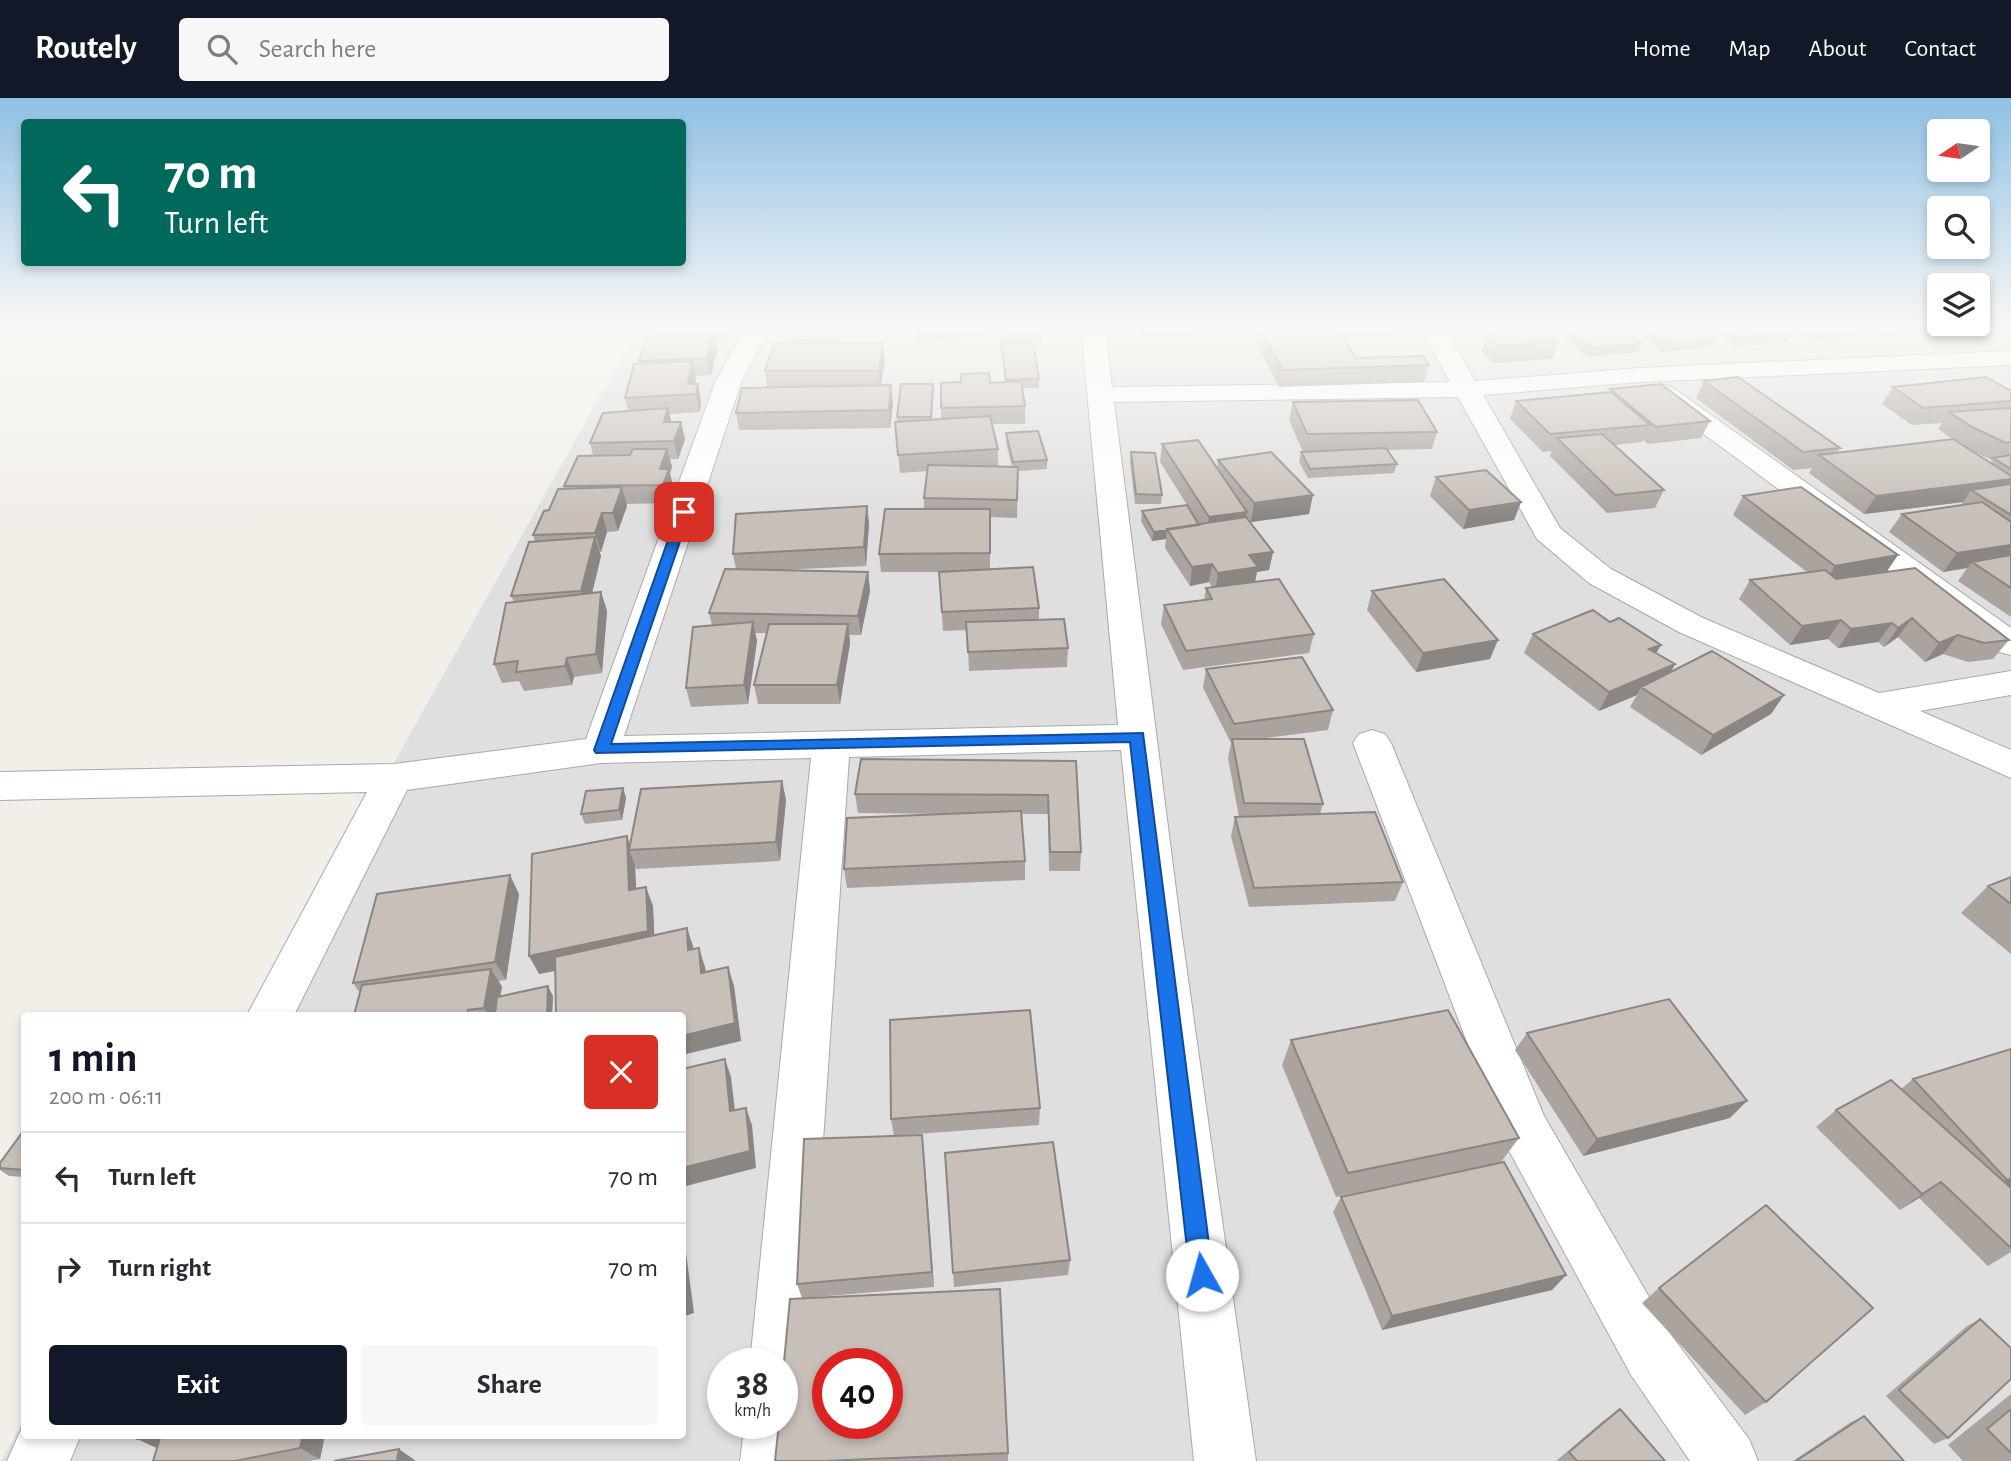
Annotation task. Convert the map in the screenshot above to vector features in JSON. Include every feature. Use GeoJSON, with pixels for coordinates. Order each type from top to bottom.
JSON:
{"type":"FeatureCollection","features":[{"type":"Feature","properties":{"kind":"street"},"geometry":{"type":"LineString","coordinates":[[601,750],[725,391]]}},
{"type":"Feature","properties":{"kind":"street"},"geometry":{"type":"LineString","coordinates":[[1100,391],[1138,737],[1225,1461]]}},
{"type":"Feature","properties":{"kind":"street"},"geometry":{"type":"LineString","coordinates":[[1101,395],[1424,391]]}},
{"type":"Feature","properties":{"kind":"street"},"geometry":{"type":"LineString","coordinates":[[1469,391],[1548,533],[1600,576],[1691,625],[2011,765]]}},
{"type":"Feature","properties":{"kind":"street"},"geometry":{"type":"LineString","coordinates":[[1662,391],[2011,644]]}},
{"type":"Feature","properties":{"kind":"street"},"geometry":{"type":"LineString","coordinates":[[1876,706],[2011,684]]}},
{"type":"Feature","properties":{"kind":"street"},"geometry":{"type":"LineString","coordinates":[[0,786],[394,778],[601,750],[1138,737]]}},
{"type":"Feature","properties":{"kind":"street"},"geometry":{"type":"LineString","coordinates":[[1372,743],[1525,1130],[1651,1356],[1727,1461]]}},
{"type":"Feature","properties":{"kind":"street"},"geometry":{"type":"LineString","coordinates":[[780,1348],[831,745]]}},
{"type":"Feature","properties":{"kind":"street"},"geometry":{"type":"LineString","coordinates":[[272,1012],[394,778]]}},
{"type":"Feature","properties":{"kind":"street"},"geometry":{"type":"LineString","coordinates":[[38,1461],[49,1439]]}},
{"type":"Feature","properties":{"kind":"street"},"geometry":{"type":"LineString","coordinates":[[771,1461],[773,1439]]}},
{"type":"Feature","properties":{"kind":"shaded area"},"geometry":{"type":"Polygon","coordinates":[[[603,391],[2011,391],[2011,1461],[1,1461],[21,1424],[21,1439],[686,1439],[686,1012],[254,1012],[603,391]]]}},
{"type":"Feature","properties":{"kind":"building"},"geometry":{"type":"Polygon","coordinates":[[[627,391],[697,391],[696,394],[625,398],[627,391]]]}},
{"type":"Feature","properties":{"kind":"building"},"geometry":{"type":"Polygon","coordinates":[[[741,391],[891,391],[889,410],[736,413],[741,391]]]}},
{"type":"Feature","properties":{"kind":"building"},"geometry":{"type":"Polygon","coordinates":[[[900,391],[933,391],[931,417],[897,417],[900,391]]]}},
{"type":"Feature","properties":{"kind":"building"},"geometry":{"type":"Polygon","coordinates":[[[941,391],[1023,391],[1025,406],[941,408],[941,391]]]}},
{"type":"Feature","properties":{"kind":"building"},"geometry":{"type":"Polygon","coordinates":[[[1612,391],[1670,391],[1710,421],[1656,427],[1612,391]]]}},
{"type":"Feature","properties":{"kind":"building"},"geometry":{"type":"Polygon","coordinates":[[[1717,391],[1758,391],[1840,448],[1803,452],[1717,391]]]}},
{"type":"Feature","properties":{"kind":"building"},"geometry":{"type":"Polygon","coordinates":[[[1898,391],[2011,391],[2011,401],[1923,408],[1898,391]]]}},
{"type":"Feature","properties":{"kind":"building"},"geometry":{"type":"Polygon","coordinates":[[[1611,392],[1650,425],[1550,434],[1516,401],[1611,392]]]}},
{"type":"Feature","properties":{"kind":"building"},"geometry":{"type":"Polygon","coordinates":[[[1418,400],[1437,432],[1307,434],[1293,402],[1418,400]]]}},
{"type":"Feature","properties":{"kind":"building"},"geometry":{"type":"Polygon","coordinates":[[[668,408],[664,422],[681,422],[674,441],[590,443],[603,413],[668,408]]]}},
{"type":"Feature","properties":{"kind":"building"},"geometry":{"type":"Polygon","coordinates":[[[2011,408],[2011,442],[2006,443],[1972,427],[1949,412],[2011,408]]]}},
{"type":"Feature","properties":{"kind":"building"},"geometry":{"type":"Polygon","coordinates":[[[990,416],[998,449],[898,455],[895,422],[990,416]]]}},
{"type":"Feature","properties":{"kind":"building"},"geometry":{"type":"Polygon","coordinates":[[[1038,431],[1047,460],[1013,462],[1006,433],[1038,431]]]}},
{"type":"Feature","properties":{"kind":"building"},"geometry":{"type":"Polygon","coordinates":[[[1602,434],[1664,490],[1615,495],[1557,438],[1602,434]]]}},
{"type":"Feature","properties":{"kind":"building"},"geometry":{"type":"Polygon","coordinates":[[[1953,439],[2011,476],[2011,479],[1876,496],[1819,455],[1953,439]]]}},
{"type":"Feature","properties":{"kind":"building"},"geometry":{"type":"Polygon","coordinates":[[[1198,440],[1247,512],[1209,517],[1162,444],[1198,440]]]}},
{"type":"Feature","properties":{"kind":"building"},"geometry":{"type":"Polygon","coordinates":[[[1386,448],[1397,464],[1310,469],[1301,452],[1386,448]]]}},
{"type":"Feature","properties":{"kind":"building"},"geometry":{"type":"Polygon","coordinates":[[[633,449],[667,449],[660,469],[669,469],[663,485],[564,486],[578,456],[630,455],[633,449]]]}},
{"type":"Feature","properties":{"kind":"building"},"geometry":{"type":"Polygon","coordinates":[[[1131,452],[1155,453],[1162,495],[1136,494],[1131,452]]]}},
{"type":"Feature","properties":{"kind":"building"},"geometry":{"type":"Polygon","coordinates":[[[1271,452],[1313,495],[1254,503],[1218,460],[1271,452]]]}},
{"type":"Feature","properties":{"kind":"building"},"geometry":{"type":"Polygon","coordinates":[[[2011,455],[2011,469],[1993,458],[2011,455]]]}},
{"type":"Feature","properties":{"kind":"building"},"geometry":{"type":"Polygon","coordinates":[[[928,465],[1018,467],[1017,500],[924,498],[928,465]]]}},
{"type":"Feature","properties":{"kind":"building"},"geometry":{"type":"Polygon","coordinates":[[[1486,470],[1521,502],[1469,510],[1436,477],[1486,470]]]}},
{"type":"Feature","properties":{"kind":"building"},"geometry":{"type":"Polygon","coordinates":[[[2011,484],[2011,515],[1971,490],[2011,484]]]}},
{"type":"Feature","properties":{"kind":"building"},"geometry":{"type":"Polygon","coordinates":[[[622,487],[613,513],[602,513],[595,533],[533,535],[544,511],[549,510],[558,489],[622,487]]]}},
{"type":"Feature","properties":{"kind":"building"},"geometry":{"type":"Polygon","coordinates":[[[1801,487],[1898,555],[1835,566],[1743,496],[1801,487]]]}},
{"type":"Feature","properties":{"kind":"building"},"geometry":{"type":"Polygon","coordinates":[[[1982,502],[2011,522],[2011,545],[1957,553],[1902,514],[1982,502]]]}},
{"type":"Feature","properties":{"kind":"building"},"geometry":{"type":"Polygon","coordinates":[[[1187,505],[1199,525],[1154,532],[1142,511],[1187,505]]]}},
{"type":"Feature","properties":{"kind":"building"},"geometry":{"type":"Polygon","coordinates":[[[867,506],[864,547],[733,554],[736,514],[867,506]]]}},
{"type":"Feature","properties":{"kind":"building"},"geometry":{"type":"Polygon","coordinates":[[[885,509],[990,509],[990,553],[879,554],[885,509]]]}},
{"type":"Feature","properties":{"kind":"building"},"geometry":{"type":"Polygon","coordinates":[[[1246,517],[1273,552],[1249,555],[1258,567],[1218,573],[1212,564],[1192,567],[1167,529],[1246,517]]]}},
{"type":"Feature","properties":{"kind":"building"},"geometry":{"type":"Polygon","coordinates":[[[595,537],[581,591],[511,596],[529,542],[595,537]]]}},
{"type":"Feature","properties":{"kind":"building"},"geometry":{"type":"Polygon","coordinates":[[[2011,555],[2011,588],[1972,562],[2011,555]]]}},
{"type":"Feature","properties":{"kind":"building"},"geometry":{"type":"Polygon","coordinates":[[[1033,567],[1039,608],[942,612],[939,572],[1033,567]]]}},
{"type":"Feature","properties":{"kind":"building"},"geometry":{"type":"Polygon","coordinates":[[[1915,568],[2009,640],[1984,643],[1958,635],[1939,643],[1912,618],[1898,628],[1892,623],[1851,629],[1841,620],[1802,626],[1750,580],[1825,570],[1836,579],[1915,568]]]}},
{"type":"Feature","properties":{"kind":"building"},"geometry":{"type":"Polygon","coordinates":[[[725,569],[868,572],[858,616],[709,613],[725,569]]]}},
{"type":"Feature","properties":{"kind":"building"},"geometry":{"type":"Polygon","coordinates":[[[1279,579],[1314,634],[1186,651],[1164,605],[1212,599],[1206,588],[1279,579]]]}},
{"type":"Feature","properties":{"kind":"building"},"geometry":{"type":"Polygon","coordinates":[[[1444,579],[1498,640],[1423,653],[1372,591],[1444,579]]]}},
{"type":"Feature","properties":{"kind":"building"},"geometry":{"type":"Polygon","coordinates":[[[601,592],[596,654],[567,658],[565,666],[516,672],[518,661],[494,664],[506,603],[601,592]]]}},
{"type":"Feature","properties":{"kind":"building"},"geometry":{"type":"Polygon","coordinates":[[[1593,610],[1610,622],[1619,618],[1661,645],[1649,649],[1675,664],[1609,692],[1533,634],[1593,610]]]}},
{"type":"Feature","properties":{"kind":"building"},"geometry":{"type":"Polygon","coordinates":[[[1064,619],[1068,648],[968,652],[966,622],[1064,619]]]}},
{"type":"Feature","properties":{"kind":"building"},"geometry":{"type":"Polygon","coordinates":[[[753,622],[744,685],[686,688],[693,627],[753,622]]]}},
{"type":"Feature","properties":{"kind":"building"},"geometry":{"type":"Polygon","coordinates":[[[769,624],[848,624],[837,685],[754,685],[769,624]]]}},
{"type":"Feature","properties":{"kind":"building"},"geometry":{"type":"Polygon","coordinates":[[[1712,651],[1784,695],[1713,735],[1641,687],[1712,651]]]}},
{"type":"Feature","properties":{"kind":"building"},"geometry":{"type":"Polygon","coordinates":[[[1302,657],[1333,710],[1234,724],[1206,669],[1302,657]]]}},
{"type":"Feature","properties":{"kind":"building"},"geometry":{"type":"Polygon","coordinates":[[[1232,739],[1304,739],[1323,804],[1244,803],[1232,739]]]}},
{"type":"Feature","properties":{"kind":"building"},"geometry":{"type":"Polygon","coordinates":[[[861,759],[1076,761],[1081,852],[1050,852],[1048,795],[855,794],[861,759]]]}},
{"type":"Feature","properties":{"kind":"building"},"geometry":{"type":"Polygon","coordinates":[[[782,781],[776,842],[629,850],[641,789],[782,781]]]}},
{"type":"Feature","properties":{"kind":"building"},"geometry":{"type":"Polygon","coordinates":[[[623,788],[619,810],[581,814],[586,791],[623,788]]]}},
{"type":"Feature","properties":{"kind":"building"},"geometry":{"type":"Polygon","coordinates":[[[1021,811],[1025,861],[844,869],[847,818],[1021,811]]]}},
{"type":"Feature","properties":{"kind":"building"},"geometry":{"type":"Polygon","coordinates":[[[1375,812],[1403,882],[1254,888],[1235,817],[1375,812]]]}},
{"type":"Feature","properties":{"kind":"building"},"geometry":{"type":"Polygon","coordinates":[[[627,836],[629,890],[646,887],[648,931],[529,956],[532,854],[627,836]]]}},
{"type":"Feature","properties":{"kind":"building"},"geometry":{"type":"Polygon","coordinates":[[[510,875],[495,962],[353,983],[377,894],[510,875]]]}},
{"type":"Feature","properties":{"kind":"building"},"geometry":{"type":"Polygon","coordinates":[[[2011,877],[2011,904],[1988,886],[2011,877]]]}},
{"type":"Feature","properties":{"kind":"building"},"geometry":{"type":"Polygon","coordinates":[[[687,928],[688,950],[699,948],[701,973],[728,967],[735,1023],[686,1035],[686,1012],[556,1012],[555,957],[687,928]]]}},
{"type":"Feature","properties":{"kind":"building"},"geometry":{"type":"Polygon","coordinates":[[[491,969],[484,1008],[468,1012],[355,1012],[362,985],[491,969]]]}},
{"type":"Feature","properties":{"kind":"building"},"geometry":{"type":"Polygon","coordinates":[[[548,986],[547,1012],[495,1012],[497,997],[548,986]]]}},
{"type":"Feature","properties":{"kind":"building"},"geometry":{"type":"Polygon","coordinates":[[[1669,999],[1747,1101],[1597,1139],[1527,1033],[1669,999]]]}},
{"type":"Feature","properties":{"kind":"building"},"geometry":{"type":"Polygon","coordinates":[[[1030,1010],[1040,1108],[891,1119],[890,1020],[1030,1010]]]}},
{"type":"Feature","properties":{"kind":"building"},"geometry":{"type":"Polygon","coordinates":[[[1448,1010],[1519,1138],[1348,1173],[1291,1040],[1448,1010]]]}},
{"type":"Feature","properties":{"kind":"building"},"geometry":{"type":"Polygon","coordinates":[[[2011,1049],[2011,1179],[2007,1180],[1913,1079],[2011,1049]]]}},
{"type":"Feature","properties":{"kind":"building"},"geometry":{"type":"Polygon","coordinates":[[[725,1059],[730,1111],[746,1108],[750,1151],[686,1167],[686,1068],[725,1059]]]}},
{"type":"Feature","properties":{"kind":"building"},"geometry":{"type":"Polygon","coordinates":[[[1891,1080],[2011,1188],[2011,1248],[1941,1182],[1922,1194],[1836,1110],[1891,1080]]]}},
{"type":"Feature","properties":{"kind":"building"},"geometry":{"type":"Polygon","coordinates":[[[21,1134],[21,1170],[0,1168],[0,1163],[21,1134]]]}},
{"type":"Feature","properties":{"kind":"building"},"geometry":{"type":"Polygon","coordinates":[[[922,1135],[932,1272],[797,1284],[804,1139],[922,1135]]]}},
{"type":"Feature","properties":{"kind":"building"},"geometry":{"type":"Polygon","coordinates":[[[1053,1142],[1070,1260],[953,1273],[945,1153],[1053,1142]]]}},
{"type":"Feature","properties":{"kind":"building"},"geometry":{"type":"Polygon","coordinates":[[[1504,1162],[1566,1275],[1392,1316],[1341,1197],[1504,1162]]]}},
{"type":"Feature","properties":{"kind":"building"},"geometry":{"type":"Polygon","coordinates":[[[1766,1205],[1873,1308],[1766,1402],[1659,1288],[1766,1205]]]}},
{"type":"Feature","properties":{"kind":"building"},"geometry":{"type":"Polygon","coordinates":[[[1000,1289],[1008,1453],[775,1461],[777,1439],[798,1439],[798,1348],[785,1348],[790,1299],[1000,1289]]]}},
{"type":"Feature","properties":{"kind":"building"},"geometry":{"type":"Polygon","coordinates":[[[1980,1319],[2011,1348],[2011,1379],[1948,1438],[1899,1390],[1980,1319]]]}},
{"type":"Feature","properties":{"kind":"building"},"geometry":{"type":"Polygon","coordinates":[[[1620,1409],[1665,1461],[1577,1461],[1569,1452],[1620,1409]]]}},
{"type":"Feature","properties":{"kind":"building"},"geometry":{"type":"Polygon","coordinates":[[[2011,1409],[2011,1453],[1987,1429],[2011,1409]]]}},
{"type":"Feature","properties":{"kind":"building"},"geometry":{"type":"Polygon","coordinates":[[[1864,1416],[1904,1461],[1796,1461],[1864,1416]]]}},
{"type":"Feature","properties":{"kind":"building"},"geometry":{"type":"Polygon","coordinates":[[[160,1439],[302,1439],[300,1448],[235,1461],[153,1461],[160,1439]]]}},
{"type":"Feature","properties":{"kind":"building"},"geometry":{"type":"Polygon","coordinates":[[[399,1449],[397,1461],[334,1461],[399,1449]]]}},
{"type":"Feature","properties":{"kind":"route"},"geometry":{"type":"LineString","coordinates":[[684,512],[601,750],[1138,737],[1202,1275]]}}]}
